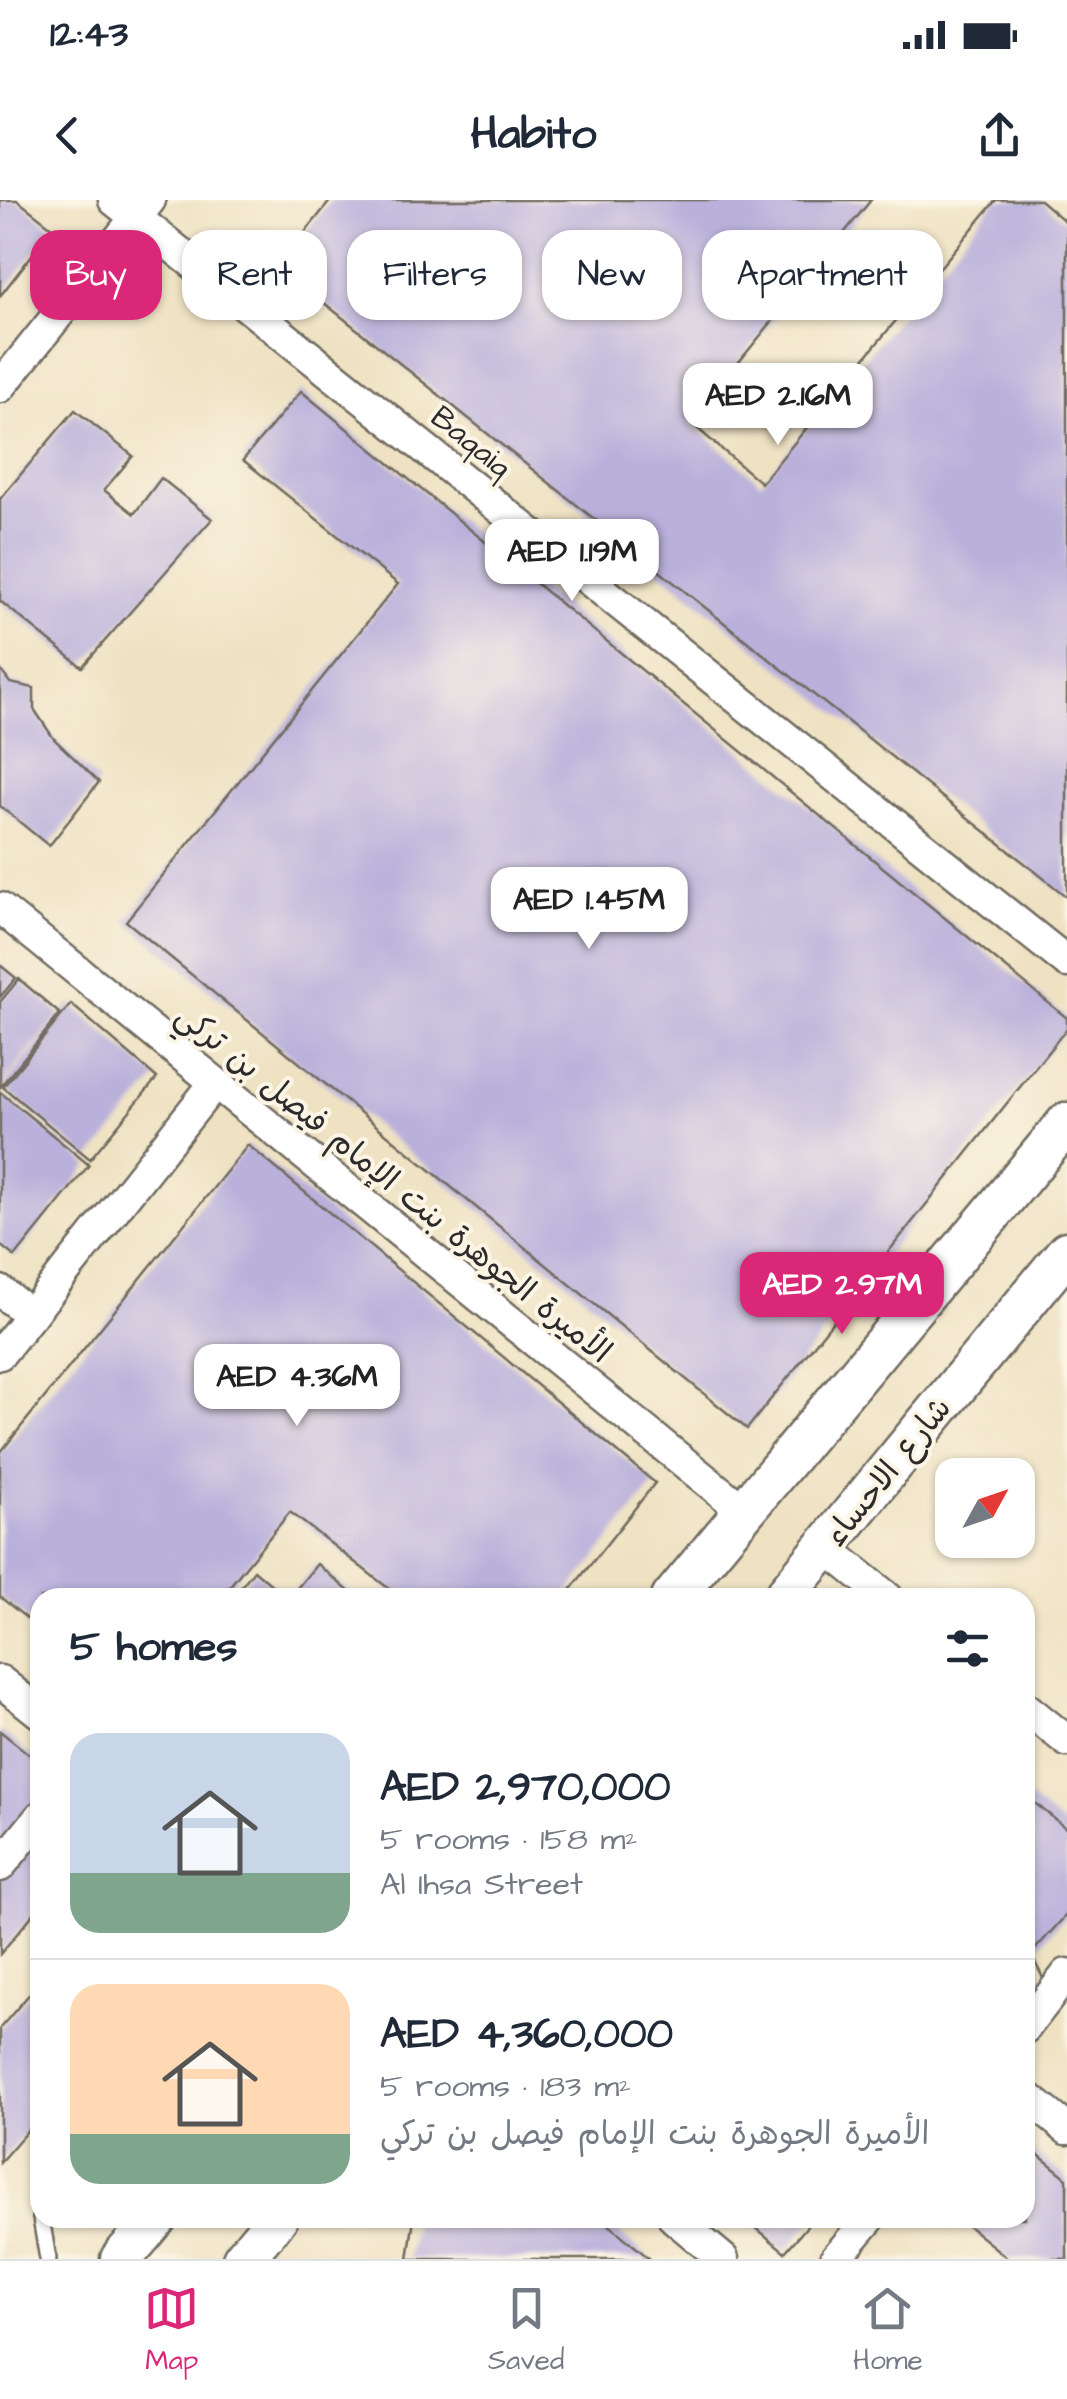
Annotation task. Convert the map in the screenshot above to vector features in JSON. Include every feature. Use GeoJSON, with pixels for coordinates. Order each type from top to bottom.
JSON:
{"type":"FeatureCollection","features":[{"type":"Feature","properties":{"kind":"main road"},"geometry":{"type":"LineString","coordinates":[[680,1588],[1067,1124]]}},
{"type":"Feature","properties":{"kind":"main road","name":"شارع الاحساء"},"geometry":{"type":"LineString","coordinates":[[791,1588],[1067,1252]]}},
{"type":"Feature","properties":{"kind":"main road"},"geometry":{"type":"LineString","coordinates":[[122,2259],[148,2228]]}},
{"type":"Feature","properties":{"kind":"main road"},"geometry":{"type":"LineString","coordinates":[[243,2259],[268,2228]]}},
{"type":"Feature","properties":{"kind":"street"},"geometry":{"type":"LineString","coordinates":[[0,386],[133,206]]}},
{"type":"Feature","properties":{"kind":"street","name":"Baqaiq"},"geometry":{"type":"LineString","coordinates":[[133,206],[1067,962]]}},
{"type":"Feature","properties":{"kind":"street","name":"الأميرة الجوهرة بنت الإمام فيصل بن تركي"},"geometry":{"type":"LineString","coordinates":[[0,908],[744,1511]]}},
{"type":"Feature","properties":{"kind":"street"},"geometry":{"type":"LineString","coordinates":[[0,1354],[214,1084]]}},
{"type":"Feature","properties":{"kind":"street"},"geometry":{"type":"LineString","coordinates":[[0,1290],[31,1315]]}},
{"type":"Feature","properties":{"kind":"street"},"geometry":{"type":"LineString","coordinates":[[825,1547],[876,1588]]}},
{"type":"Feature","properties":{"kind":"street"},"geometry":{"type":"LineString","coordinates":[[0,1681],[30,1705]]}},
{"type":"Feature","properties":{"kind":"street"},"geometry":{"type":"LineString","coordinates":[[1035,1715],[1067,1741]]}},
{"type":"Feature","properties":{"kind":"street"},"geometry":{"type":"LineString","coordinates":[[0,1866],[30,1830]]}},
{"type":"Feature","properties":{"kind":"street"},"geometry":{"type":"LineString","coordinates":[[1035,2015],[1067,1974]]}},
{"type":"Feature","properties":{"kind":"street"},"geometry":{"type":"LineString","coordinates":[[1035,2103],[1067,2129]]}},
{"type":"Feature","properties":{"kind":"street"},"geometry":{"type":"LineString","coordinates":[[686,2228],[724,2259]]}},
{"type":"Feature","properties":{"kind":"street"},"geometry":{"type":"LineString","coordinates":[[835,2259],[861,2228]]}},
{"type":"Feature","properties":{"kind":"lane"},"geometry":{"type":"LineString","coordinates":[[43,2228],[48,2259]]}},
{"type":"Feature","properties":{"kind":"building"},"geometry":{"type":"Polygon","coordinates":[[[0,200],[17,200],[53,228],[30,230],[30,258],[0,296],[0,200]]]}},
{"type":"Feature","properties":{"kind":"building"},"geometry":{"type":"Polygon","coordinates":[[[331,200],[871,200],[847,230],[702,230],[702,320],[773,320],[690,422],[761,483],[896,320],[943,320],[943,264],[996,200],[1040,200],[1067,223],[1067,897],[327,305],[327,230],[307,230],[331,200]]]}},
{"type":"Feature","properties":{"kind":"building"},"geometry":{"type":"Polygon","coordinates":[[[301,391],[1067,1018],[1067,1028],[747,1429],[126,921],[398,584],[243,460],[301,391]]]}},
{"type":"Feature","properties":{"kind":"building"},"geometry":{"type":"Polygon","coordinates":[[[75,410],[133,456],[104,490],[134,514],[161,478],[212,519],[82,667],[0,601],[0,499],[75,410]]]}},
{"type":"Feature","properties":{"kind":"building"},"geometry":{"type":"Polygon","coordinates":[[[0,669],[10,683],[34,688],[34,709],[54,739],[99,782],[49,846],[0,806],[0,669]]]}},
{"type":"Feature","properties":{"kind":"building"},"geometry":{"type":"Polygon","coordinates":[[[0,965],[16,978],[0,997],[0,965]]]}},
{"type":"Feature","properties":{"kind":"building"},"geometry":{"type":"Polygon","coordinates":[[[19,979],[60,1014],[0,1087],[0,1002],[19,979]]]}},
{"type":"Feature","properties":{"kind":"building"},"geometry":{"type":"Polygon","coordinates":[[[71,1004],[157,1078],[90,1159],[3,1087],[71,1004]]]}},
{"type":"Feature","properties":{"kind":"building"},"geometry":{"type":"Polygon","coordinates":[[[0,1092],[89,1165],[15,1257],[0,1245],[0,1092]]]}},
{"type":"Feature","properties":{"kind":"building"},"geometry":{"type":"Polygon","coordinates":[[[248,1145],[655,1483],[572,1588],[388,1588],[290,1512],[228,1588],[30,1588],[30,1621],[0,1597],[0,1453],[248,1145]]]}},
{"type":"Feature","properties":{"kind":"building"},"geometry":{"type":"Polygon","coordinates":[[[317,1564],[345,1588],[297,1588],[317,1564]]]}},
{"type":"Feature","properties":{"kind":"building"},"geometry":{"type":"Polygon","coordinates":[[[254,1570],[275,1588],[240,1588],[254,1570]]]}},
{"type":"Feature","properties":{"kind":"building"},"geometry":{"type":"Polygon","coordinates":[[[0,1731],[30,1755],[30,1822],[0,1858],[0,1731]]]}},
{"type":"Feature","properties":{"kind":"building"},"geometry":{"type":"Polygon","coordinates":[[[1035,1803],[1067,1829],[1067,1914],[1035,1950],[1035,1803]]]}},
{"type":"Feature","properties":{"kind":"building"},"geometry":{"type":"Polygon","coordinates":[[[30,1838],[30,1918],[0,1954],[0,1873],[30,1838]]]}},
{"type":"Feature","properties":{"kind":"building"},"geometry":{"type":"Polygon","coordinates":[[[1035,1962],[1045,1982],[1035,1994],[1035,1962]]]}},
{"type":"Feature","properties":{"kind":"building"},"geometry":{"type":"Polygon","coordinates":[[[30,1994],[30,2128],[0,2162],[0,2028],[30,1994]]]}},
{"type":"Feature","properties":{"kind":"building"},"geometry":{"type":"Polygon","coordinates":[[[1035,2152],[1067,2178],[1067,2259],[1009,2259],[970,2228],[1035,2228],[1035,2152]]]}},
{"type":"Feature","properties":{"kind":"building"},"geometry":{"type":"Polygon","coordinates":[[[413,2228],[613,2228],[650,2259],[408,2259],[413,2228]]]}},
{"type":"Feature","properties":{"kind":"building"},"geometry":{"type":"Polygon","coordinates":[[[756,2228],[805,2228],[785,2252],[756,2228]]]}}]}
